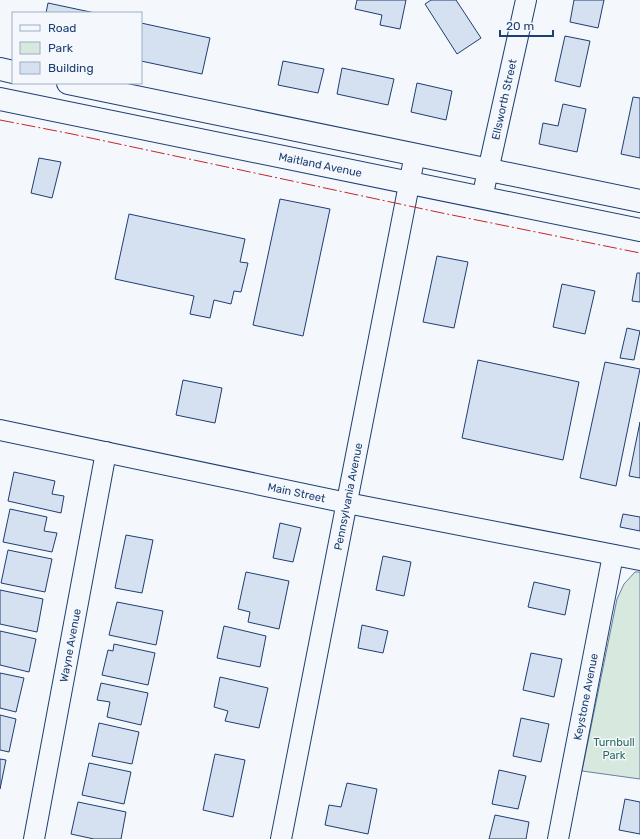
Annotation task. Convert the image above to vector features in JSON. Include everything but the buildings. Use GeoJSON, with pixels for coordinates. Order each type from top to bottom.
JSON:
{"type":"FeatureCollection","features":[{"type":"Feature","properties":{"kind":"main road"},"geometry":{"type":"LineString","coordinates":[[0,69],[12,72]]}},
{"type":"Feature","properties":{"kind":"main road"},"geometry":{"type":"LineString","coordinates":[[73,84],[640,201]]}},
{"type":"Feature","properties":{"kind":"main road","name":"Maitland Avenue"},"geometry":{"type":"LineString","coordinates":[[0,99],[640,230]]}},
{"type":"Feature","properties":{"kind":"street","name":"Ellsworth Street"},"geometry":{"type":"LineString","coordinates":[[482,198],[526,0]]}},
{"type":"Feature","properties":{"kind":"street","name":"Pennsylvania Avenue"},"geometry":{"type":"LineString","coordinates":[[281,839],[415,154]]}},
{"type":"Feature","properties":{"kind":"street","name":"Main Street"},"geometry":{"type":"LineString","coordinates":[[0,430],[347,503],[640,560]]}},
{"type":"Feature","properties":{"kind":"street","name":"Wayne Avenue"},"geometry":{"type":"LineString","coordinates":[[34,839],[106,452]]}},
{"type":"Feature","properties":{"kind":"street","name":"Keystone Avenue"},"geometry":{"type":"LineString","coordinates":[[558,839],[613,555]]}},
{"type":"Feature","properties":{"kind":"green space","name":"Turnbull Park"},"geometry":{"type":"Polygon","coordinates":[[[635,572],[640,572],[640,779],[582,771],[617,599],[624,584],[635,572]]]}},
{"type":"Feature","properties":{"kind":"power"},"geometry":{"type":"LineString","coordinates":[[0,120],[640,253]]}}]}
